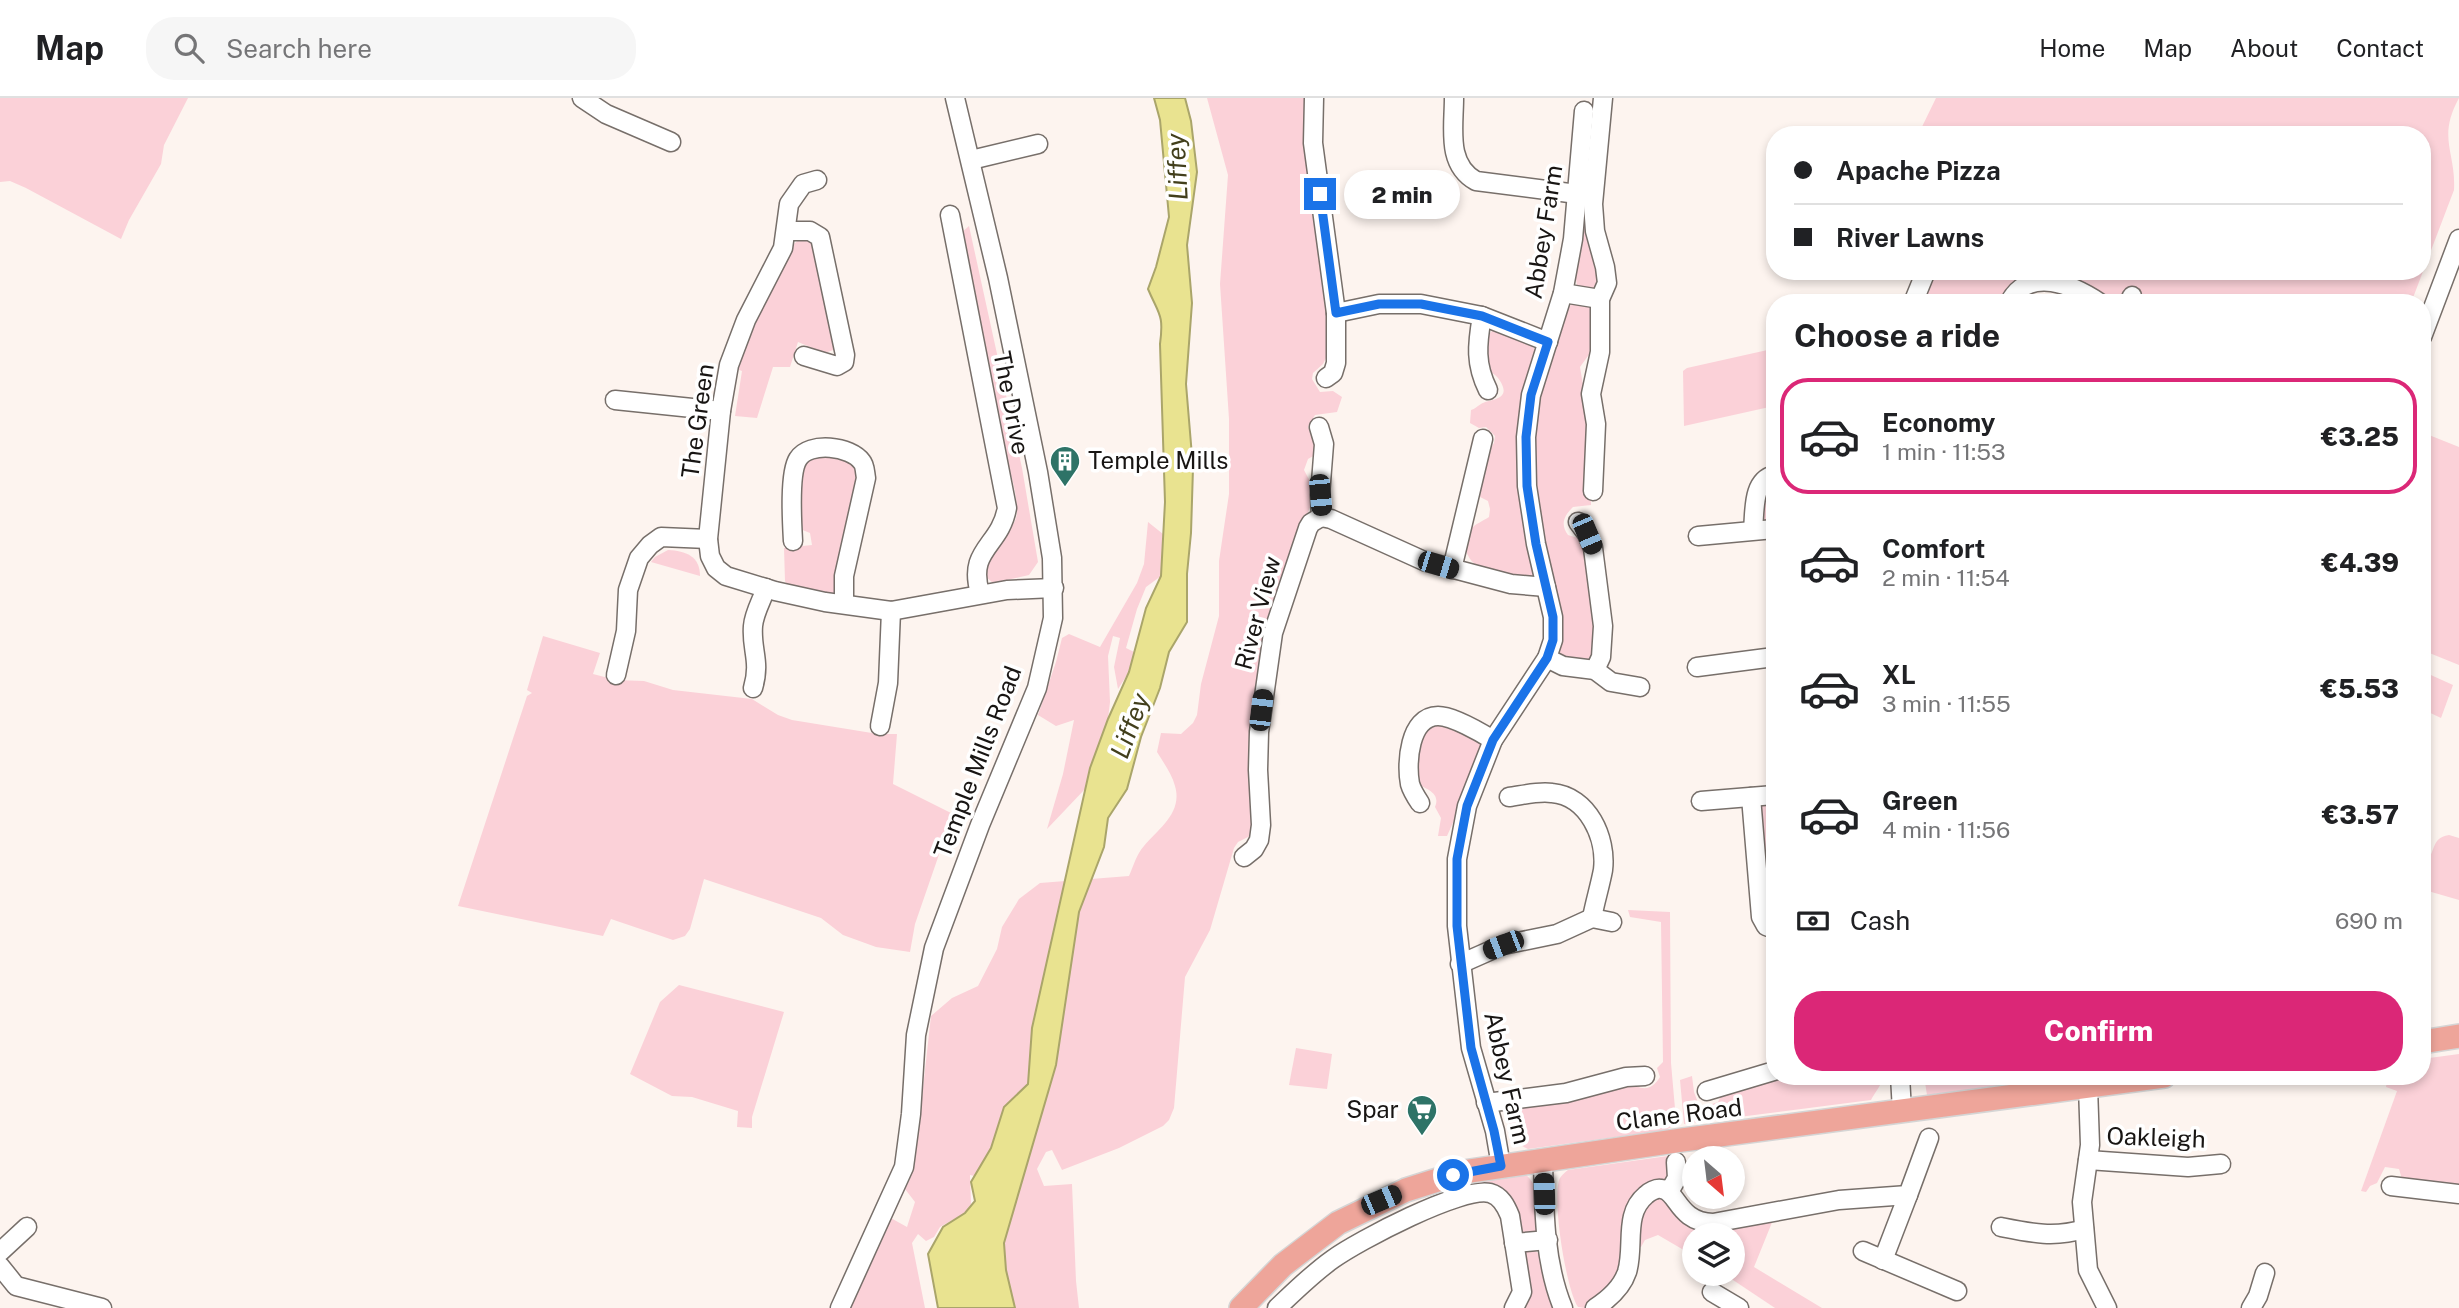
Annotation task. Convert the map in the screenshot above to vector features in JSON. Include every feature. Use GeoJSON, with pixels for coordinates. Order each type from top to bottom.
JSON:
{"type":"FeatureCollection","features":[{"type":"Feature","properties":{"kind":"main road"},"geometry":{"type":"LineString","coordinates":[[2431,1041],[2459,1036]]}},
{"type":"Feature","properties":{"kind":"main road","name":"Clane Road"},"geometry":{"type":"LineString","coordinates":[[1241,1308],[1300,1251],[1360,1210],[1463,1172],[2102,1085]]}},
{"type":"Feature","properties":{"kind":"street"},"geometry":{"type":"LineString","coordinates":[[582,98],[606,114],[671,142]]}},
{"type":"Feature","properties":{"kind":"street","name":"Temple Mills Road"},"geometry":{"type":"LineString","coordinates":[[841,1308],[904,1167],[910,1126],[916,1035],[934,948],[980,825],[1037,688],[1053,618],[1052,558],[1038,472],[971,160],[955,98]]}},
{"type":"Feature","properties":{"kind":"street"},"geometry":{"type":"LineString","coordinates":[[1314,98],[1312,143],[1336,313],[1336,363],[1333,373],[1326,378]]}},
{"type":"Feature","properties":{"kind":"street"},"geometry":{"type":"LineString","coordinates":[[1454,98],[1454,153],[1465,174],[1476,181],[1577,194]]}},
{"type":"Feature","properties":{"kind":"street"},"geometry":{"type":"LineString","coordinates":[[1593,491],[1596,424],[1591,399],[1600,352],[1600,299],[1607,283],[1595,231],[1593,204],[1603,98]]}},
{"type":"Feature","properties":{"kind":"street","name":"Abbey Farm"},"geometry":{"type":"LineString","coordinates":[[1501,1166],[1471,1048],[1457,926],[1457,859],[1467,806],[1493,740],[1547,658],[1553,640],[1553,617],[1527,486],[1526,437],[1531,395],[1563,293],[1573,239],[1584,111]]}},
{"type":"Feature","properties":{"kind":"street"},"geometry":{"type":"LineString","coordinates":[[971,160],[1038,144]]}},
{"type":"Feature","properties":{"kind":"street","name":"The Green"},"geometry":{"type":"LineString","coordinates":[[708,542],[721,411],[729,365],[746,320],[783,248],[789,204],[803,184],[817,180]]}},
{"type":"Feature","properties":{"kind":"street","name":"The Drive"},"geometry":{"type":"LineString","coordinates":[[950,215],[1007,508],[1005,520],[977,563],[975,578],[980,593]]}},
{"type":"Feature","properties":{"kind":"street"},"geometry":{"type":"LineString","coordinates":[[786,231],[810,232],[820,237],[845,355],[844,362],[837,366],[803,356]]}},
{"type":"Feature","properties":{"kind":"street"},"geometry":{"type":"LineString","coordinates":[[2431,313],[2459,239]]}},
{"type":"Feature","properties":{"kind":"street"},"geometry":{"type":"LineString","coordinates":[[2016,294],[2030,283],[2047,281],[2070,287],[2083,294]]}},
{"type":"Feature","properties":{"kind":"street"},"geometry":{"type":"LineString","coordinates":[[1563,293],[1600,299]]}},
{"type":"Feature","properties":{"kind":"street"},"geometry":{"type":"LineString","coordinates":[[1336,313],[1379,304],[1421,304],[1482,316],[1548,342]]}},
{"type":"Feature","properties":{"kind":"street"},"geometry":{"type":"LineString","coordinates":[[1482,316],[1477,341],[1479,372],[1488,390]]}},
{"type":"Feature","properties":{"kind":"street"},"geometry":{"type":"LineString","coordinates":[[615,400],[721,411]]}},
{"type":"Feature","properties":{"kind":"street"},"geometry":{"type":"LineString","coordinates":[[1319,427],[1324,444],[1321,517],[1332,519],[1414,556],[1452,569],[1511,584],[1546,587]]}},
{"type":"Feature","properties":{"kind":"street"},"geometry":{"type":"LineString","coordinates":[[1452,569],[1483,439]]}},
{"type":"Feature","properties":{"kind":"street"},"geometry":{"type":"LineString","coordinates":[[793,541],[796,461],[804,452],[821,447],[841,450],[863,462],[866,478],[845,566],[845,603]]}},
{"type":"Feature","properties":{"kind":"street"},"geometry":{"type":"LineString","coordinates":[[1753,530],[1758,487],[1766,478]]}},
{"type":"Feature","properties":{"kind":"street","name":"River View"},"geometry":{"type":"LineString","coordinates":[[1244,857],[1254,849],[1261,825],[1259,732],[1273,633],[1308,528],[1321,517]]}},
{"type":"Feature","properties":{"kind":"street"},"geometry":{"type":"LineString","coordinates":[[1578,522],[1593,548],[1603,626],[1601,657],[1595,670]]}},
{"type":"Feature","properties":{"kind":"street"},"geometry":{"type":"LineString","coordinates":[[1698,536],[1766,529]]}},
{"type":"Feature","properties":{"kind":"street"},"geometry":{"type":"LineString","coordinates":[[615,675],[626,631],[628,590],[639,558],[661,537],[708,542],[710,556],[716,568],[738,581],[825,602],[891,611],[980,593],[1054,589]]}},
{"type":"Feature","properties":{"kind":"street"},"geometry":{"type":"LineString","coordinates":[[753,688],[757,672],[754,618],[766,588]]}},
{"type":"Feature","properties":{"kind":"street"},"geometry":{"type":"LineString","coordinates":[[880,726],[888,682],[891,611]]}},
{"type":"Feature","properties":{"kind":"street"},"geometry":{"type":"LineString","coordinates":[[1547,658],[1563,666],[1595,670],[1611,682],[1640,687]]}},
{"type":"Feature","properties":{"kind":"street"},"geometry":{"type":"LineString","coordinates":[[1696,667],[1766,658]]}},
{"type":"Feature","properties":{"kind":"street"},"geometry":{"type":"LineString","coordinates":[[1420,803],[1412,791],[1408,765],[1417,728],[1424,720],[1441,716],[1493,740]]}},
{"type":"Feature","properties":{"kind":"street"},"geometry":{"type":"LineString","coordinates":[[1509,797],[1553,793],[1571,799],[1586,811],[1597,827],[1602,842],[1603,869],[1592,918]]}},
{"type":"Feature","properties":{"kind":"street"},"geometry":{"type":"LineString","coordinates":[[1701,801],[1766,796]]}},
{"type":"Feature","properties":{"kind":"street"},"geometry":{"type":"LineString","coordinates":[[1751,797],[1760,917],[1766,926]]}},
{"type":"Feature","properties":{"kind":"street"},"geometry":{"type":"LineString","coordinates":[[1460,964],[1503,945],[1557,934],[1592,918],[1612,922]]}},
{"type":"Feature","properties":{"kind":"street"},"geometry":{"type":"LineString","coordinates":[[1707,1091],[1766,1073]]}},
{"type":"Feature","properties":{"kind":"street"},"geometry":{"type":"LineString","coordinates":[[1486,1103],[1566,1093],[1626,1077],[1645,1076]]}},
{"type":"Feature","properties":{"kind":"street"},"geometry":{"type":"LineString","coordinates":[[1901,1085],[1902,1111]]}},
{"type":"Feature","properties":{"kind":"street","name":"Oakleigh"},"geometry":{"type":"LineString","coordinates":[[2088,1087],[2090,1146],[2082,1202],[2084,1229],[2088,1270],[2107,1308]]}},
{"type":"Feature","properties":{"kind":"street"},"geometry":{"type":"LineString","coordinates":[[1883,1260],[1929,1138]]}},
{"type":"Feature","properties":{"kind":"street"},"geometry":{"type":"LineString","coordinates":[[1543,1159],[1553,1281],[1563,1308]]}},
{"type":"Feature","properties":{"kind":"street","name":"Oakleigh"},"geometry":{"type":"LineString","coordinates":[[2088,1160],[2188,1167],[2221,1164]]}},
{"type":"Feature","properties":{"kind":"street"},"geometry":{"type":"LineString","coordinates":[[1669,1192],[1676,1178],[1676,1162]]}},
{"type":"Feature","properties":{"kind":"street"},"geometry":{"type":"LineString","coordinates":[[2391,1186],[2459,1194]]}},
{"type":"Feature","properties":{"kind":"street"},"geometry":{"type":"LineString","coordinates":[[1595,1308],[1616,1291],[1626,1275],[1636,1205],[1649,1192],[1661,1189],[1669,1192],[1689,1217],[1701,1223],[1839,1200],[1908,1195]]}},
{"type":"Feature","properties":{"kind":"street"},"geometry":{"type":"LineString","coordinates":[[1277,1308],[1331,1260],[1349,1248],[1397,1223],[1480,1192],[1500,1199],[1510,1216],[1521,1292],[1514,1308]]}},
{"type":"Feature","properties":{"kind":"street"},"geometry":{"type":"LineString","coordinates":[[0,1252],[27,1227]]}},
{"type":"Feature","properties":{"kind":"street"},"geometry":{"type":"LineString","coordinates":[[2001,1227],[2034,1234],[2064,1235],[2084,1229]]}},
{"type":"Feature","properties":{"kind":"street"},"geometry":{"type":"LineString","coordinates":[[1514,1243],[1548,1240]]}},
{"type":"Feature","properties":{"kind":"street"},"geometry":{"type":"LineString","coordinates":[[1863,1251],[1957,1291]]}},
{"type":"Feature","properties":{"kind":"street"},"geometry":{"type":"LineString","coordinates":[[0,1266],[16,1286],[102,1308]]}},
{"type":"Feature","properties":{"kind":"street"},"geometry":{"type":"LineString","coordinates":[[2251,1308],[2265,1273]]}},
{"type":"Feature","properties":{"kind":"street"},"geometry":{"type":"LineString","coordinates":[[1712,1292],[1739,1308]]}},
{"type":"Feature","properties":{"kind":"shaded area"},"geometry":{"type":"Polygon","coordinates":[[[0,98],[188,98],[164,145],[161,164],[121,239],[26,188],[10,181],[0,182],[0,98]]]}},
{"type":"Feature","properties":{"kind":"shaded area"},"geometry":{"type":"Polygon","coordinates":[[[1207,98],[1308,98],[1330,350],[1323,364],[1313,373],[1312,379],[1320,392],[1333,391],[1342,397],[1337,412],[1315,415],[1308,427],[1314,441],[1315,455],[1308,459],[1304,470],[1313,487],[1312,502],[1291,557],[1253,831],[1252,835],[1238,842],[1234,848],[1210,930],[1185,977],[1174,1108],[1163,1126],[1119,1148],[1062,1170],[1052,1150],[1046,1152],[1037,1169],[1044,1186],[1072,1184],[1079,1308],[1015,1308],[1006,1270],[1004,1243],[1020,1186],[970,1175],[971,1204],[965,1213],[940,1227],[934,1237],[926,1241],[918,1234],[912,1243],[925,1308],[849,1308],[889,1217],[907,1227],[915,1202],[905,1189],[910,1179],[918,1133],[931,1016],[952,998],[978,986],[997,949],[1002,927],[1019,899],[1040,883],[1129,876],[1139,852],[1168,820],[1176,804],[1174,782],[1157,752],[1161,733],[1181,734],[1197,715],[1201,684],[1219,616],[1219,561],[1229,494],[1229,419],[1220,284],[1228,175],[1207,98]]]}},
{"type":"Feature","properties":{"kind":"shaded area"},"geometry":{"type":"Polygon","coordinates":[[[1936,98],[2459,98],[2449,124],[2448,135],[2454,190],[2431,250],[2431,126],[1922,126],[1936,98]]]}},
{"type":"Feature","properties":{"kind":"shaded area"},"geometry":{"type":"Polygon","coordinates":[[[1592,120],[1601,278],[1595,290],[1584,291],[1577,286],[1576,279],[1592,120]]]}},
{"type":"Feature","properties":{"kind":"shaded area"},"geometry":{"type":"Polygon","coordinates":[[[969,226],[1022,468],[1038,562],[1029,575],[993,583],[985,576],[986,566],[1012,527],[1017,512],[1011,476],[996,431],[979,350],[960,234],[969,226]]]}},
{"type":"Feature","properties":{"kind":"shaded area"},"geometry":{"type":"Polygon","coordinates":[[[801,238],[812,241],[834,343],[833,350],[825,353],[798,342],[790,367],[773,367],[757,418],[735,416],[742,371],[734,368],[751,325],[789,248],[801,238]]]}},
{"type":"Feature","properties":{"kind":"shaded area"},"geometry":{"type":"Polygon","coordinates":[[[1927,280],[2043,280],[2019,294],[1922,294],[1927,280]]]}},
{"type":"Feature","properties":{"kind":"shaded area"},"geometry":{"type":"Polygon","coordinates":[[[2060,280],[2420,280],[2414,294],[2138,294],[2129,291],[2127,294],[2095,294],[2060,280]]]}},
{"type":"Feature","properties":{"kind":"shaded area"},"geometry":{"type":"Polygon","coordinates":[[[1577,302],[1588,305],[1592,311],[1593,349],[1580,367],[1590,427],[1591,505],[1573,507],[1565,517],[1564,524],[1568,535],[1581,539],[1585,544],[1596,621],[1594,651],[1590,661],[1559,657],[1534,500],[1533,439],[1536,410],[1563,317],[1569,307],[1577,302]]]}},
{"type":"Feature","properties":{"kind":"shaded area"},"geometry":{"type":"Polygon","coordinates":[[[1493,330],[1517,336],[1536,351],[1523,401],[1536,571],[1534,576],[1528,579],[1483,569],[1475,564],[1466,550],[1469,531],[1489,517],[1490,509],[1488,501],[1477,492],[1495,436],[1486,427],[1479,428],[1470,423],[1471,410],[1499,398],[1504,391],[1498,378],[1485,367],[1488,335],[1493,330]]]}},
{"type":"Feature","properties":{"kind":"shaded area"},"geometry":{"type":"Polygon","coordinates":[[[1766,350],[1766,408],[1684,426],[1683,371],[1766,350]]]}},
{"type":"Feature","properties":{"kind":"shaded area"},"geometry":{"type":"Polygon","coordinates":[[[2431,436],[2459,447],[2459,665],[2431,654],[2431,436]]]}},
{"type":"Feature","properties":{"kind":"shaded area"},"geometry":{"type":"Polygon","coordinates":[[[813,455],[838,458],[860,471],[836,596],[788,587],[785,581],[784,548],[812,545],[810,533],[800,529],[795,517],[804,462],[813,455]]]}},
{"type":"Feature","properties":{"kind":"shaded area"},"geometry":{"type":"Polygon","coordinates":[[[1766,487],[1766,522],[1762,516],[1766,487]]]}},
{"type":"Feature","properties":{"kind":"shaded area"},"geometry":{"type":"Polygon","coordinates":[[[1148,522],[1163,534],[1161,576],[1146,587],[1137,609],[1126,648],[1134,652],[1129,672],[1118,689],[1114,667],[1120,638],[1113,636],[1108,656],[1108,719],[1091,764],[1085,789],[1047,829],[1063,774],[1074,720],[1056,726],[1038,715],[1062,638],[1069,634],[1100,647],[1137,583],[1144,564],[1148,522]]]}},
{"type":"Feature","properties":{"kind":"shaded area"},"geometry":{"type":"Polygon","coordinates":[[[668,550],[681,552],[695,559],[700,576],[651,562],[668,550]]]}},
{"type":"Feature","properties":{"kind":"shaded area"},"geometry":{"type":"Polygon","coordinates":[[[543,636],[600,653],[593,674],[616,680],[644,681],[673,690],[752,699],[792,720],[878,734],[897,734],[893,784],[953,814],[915,924],[910,952],[876,947],[843,935],[821,918],[704,879],[690,929],[685,936],[673,940],[611,919],[603,936],[458,906],[527,696],[532,693],[527,690],[543,636]]]}},
{"type":"Feature","properties":{"kind":"shaded area"},"geometry":{"type":"Polygon","coordinates":[[[2431,675],[2453,685],[2441,718],[2431,713],[2431,675]]]}},
{"type":"Feature","properties":{"kind":"shaded area"},"geometry":{"type":"Polygon","coordinates":[[[1444,723],[1479,740],[1482,745],[1482,758],[1447,836],[1438,836],[1441,818],[1435,807],[1436,798],[1432,792],[1416,782],[1415,766],[1419,745],[1429,724],[1444,723]]]}},
{"type":"Feature","properties":{"kind":"shaded area"},"geometry":{"type":"Polygon","coordinates":[[[1766,804],[1766,898],[1758,808],[1766,804]]]}},
{"type":"Feature","properties":{"kind":"shaded area"},"geometry":{"type":"Polygon","coordinates":[[[2449,835],[2459,838],[2459,900],[2431,892],[2431,855],[2438,840],[2449,835]]]}},
{"type":"Feature","properties":{"kind":"shaded area"},"geometry":{"type":"Polygon","coordinates":[[[1628,910],[1670,912],[1671,1063],[1676,1120],[1673,1126],[1666,1130],[1528,1149],[1514,1136],[1505,1104],[1628,1082],[1646,1088],[1660,1077],[1657,1068],[1663,1062],[1661,922],[1630,917],[1628,910]]]}},
{"type":"Feature","properties":{"kind":"shaded area"},"geometry":{"type":"Polygon","coordinates":[[[679,985],[784,1012],[752,1117],[752,1128],[737,1127],[738,1111],[692,1097],[672,1096],[630,1074],[660,1002],[679,985]]]}},
{"type":"Feature","properties":{"kind":"shaded area"},"geometry":{"type":"Polygon","coordinates":[[[1296,1048],[1332,1054],[1327,1089],[1289,1085],[1296,1048]]]}},
{"type":"Feature","properties":{"kind":"shaded area"},"geometry":{"type":"Polygon","coordinates":[[[2459,1054],[2459,1189],[2402,1179],[2399,1169],[2385,1167],[2377,1183],[2370,1186],[2366,1192],[2361,1191],[2397,1091],[2386,1085],[2431,1085],[2431,1058],[2459,1054]]]}},
{"type":"Feature","properties":{"kind":"shaded area"},"geometry":{"type":"Polygon","coordinates":[[[1692,1076],[1700,1108],[1718,1102],[1722,1094],[1766,1079],[1766,1085],[1880,1085],[1871,1100],[1684,1124],[1680,1080],[1692,1076]]]}},
{"type":"Feature","properties":{"kind":"shaded area"},"geometry":{"type":"Polygon","coordinates":[[[1925,1085],[2004,1085],[1927,1095],[1925,1085]]]}},
{"type":"Feature","properties":{"kind":"shaded area"},"geometry":{"type":"Polygon","coordinates":[[[1675,1155],[1669,1177],[1648,1186],[1622,1271],[1597,1300],[1585,1308],[1578,1307],[1569,1282],[1561,1242],[1557,1203],[1560,1178],[1568,1170],[1675,1155]]]}},
{"type":"Feature","properties":{"kind":"shaded area"},"geometry":{"type":"Polygon","coordinates":[[[1525,1174],[1537,1192],[1539,1207],[1539,1230],[1528,1237],[1521,1234],[1477,1182],[1525,1174]]]}},
{"type":"Feature","properties":{"kind":"shaded area"},"geometry":{"type":"Polygon","coordinates":[[[1661,1196],[1686,1223],[1682,1223],[1682,1249],[1658,1235],[1645,1240],[1641,1247],[1636,1247],[1643,1203],[1661,1196]]]}},
{"type":"Feature","properties":{"kind":"shaded area"},"geometry":{"type":"Polygon","coordinates":[[[1773,1220],[1754,1267],[1822,1308],[1775,1308],[1742,1286],[1745,1286],[1745,1224],[1773,1220]]]}},
{"type":"Feature","properties":{"kind":"shaded area"},"geometry":{"type":"Polygon","coordinates":[[[1533,1250],[1540,1254],[1555,1308],[1524,1308],[1528,1298],[1521,1257],[1525,1252],[1533,1250]]]}},
{"type":"Feature","properties":{"kind":"water","name":"Liffey"},"geometry":{"type":"Polygon","coordinates":[[[1154,98],[1185,98],[1191,121],[1197,172],[1187,245],[1192,303],[1186,384],[1193,468],[1187,622],[1169,652],[1127,789],[1108,818],[1104,847],[1079,912],[1056,1065],[1004,1243],[1006,1270],[1015,1308],[938,1308],[928,1254],[943,1227],[965,1213],[975,1201],[971,1182],[991,1148],[1004,1107],[1028,1084],[1032,1028],[1090,768],[1129,672],[1146,608],[1161,576],[1165,502],[1161,326],[1160,315],[1148,289],[1169,217],[1160,120],[1154,98]]]}},
{"type":"Feature","properties":{"kind":"place","name":"Temple Mills"},"geometry":{"type":"Point","coordinates":[1065,488]}},
{"type":"Feature","properties":{"kind":"place","name":"Spar"},"geometry":{"type":"Point","coordinates":[1422,1137]}},
{"type":"Feature","properties":{"kind":"route"},"geometry":{"type":"LineString","coordinates":[[1320,194],[1336,313],[1379,304],[1421,304],[1482,316],[1548,342],[1531,395],[1526,437],[1527,486],[1536,544],[1553,617],[1553,640],[1547,658],[1493,740],[1467,806],[1457,859],[1457,926],[1471,1048],[1501,1166],[1453,1175]]}}]}
